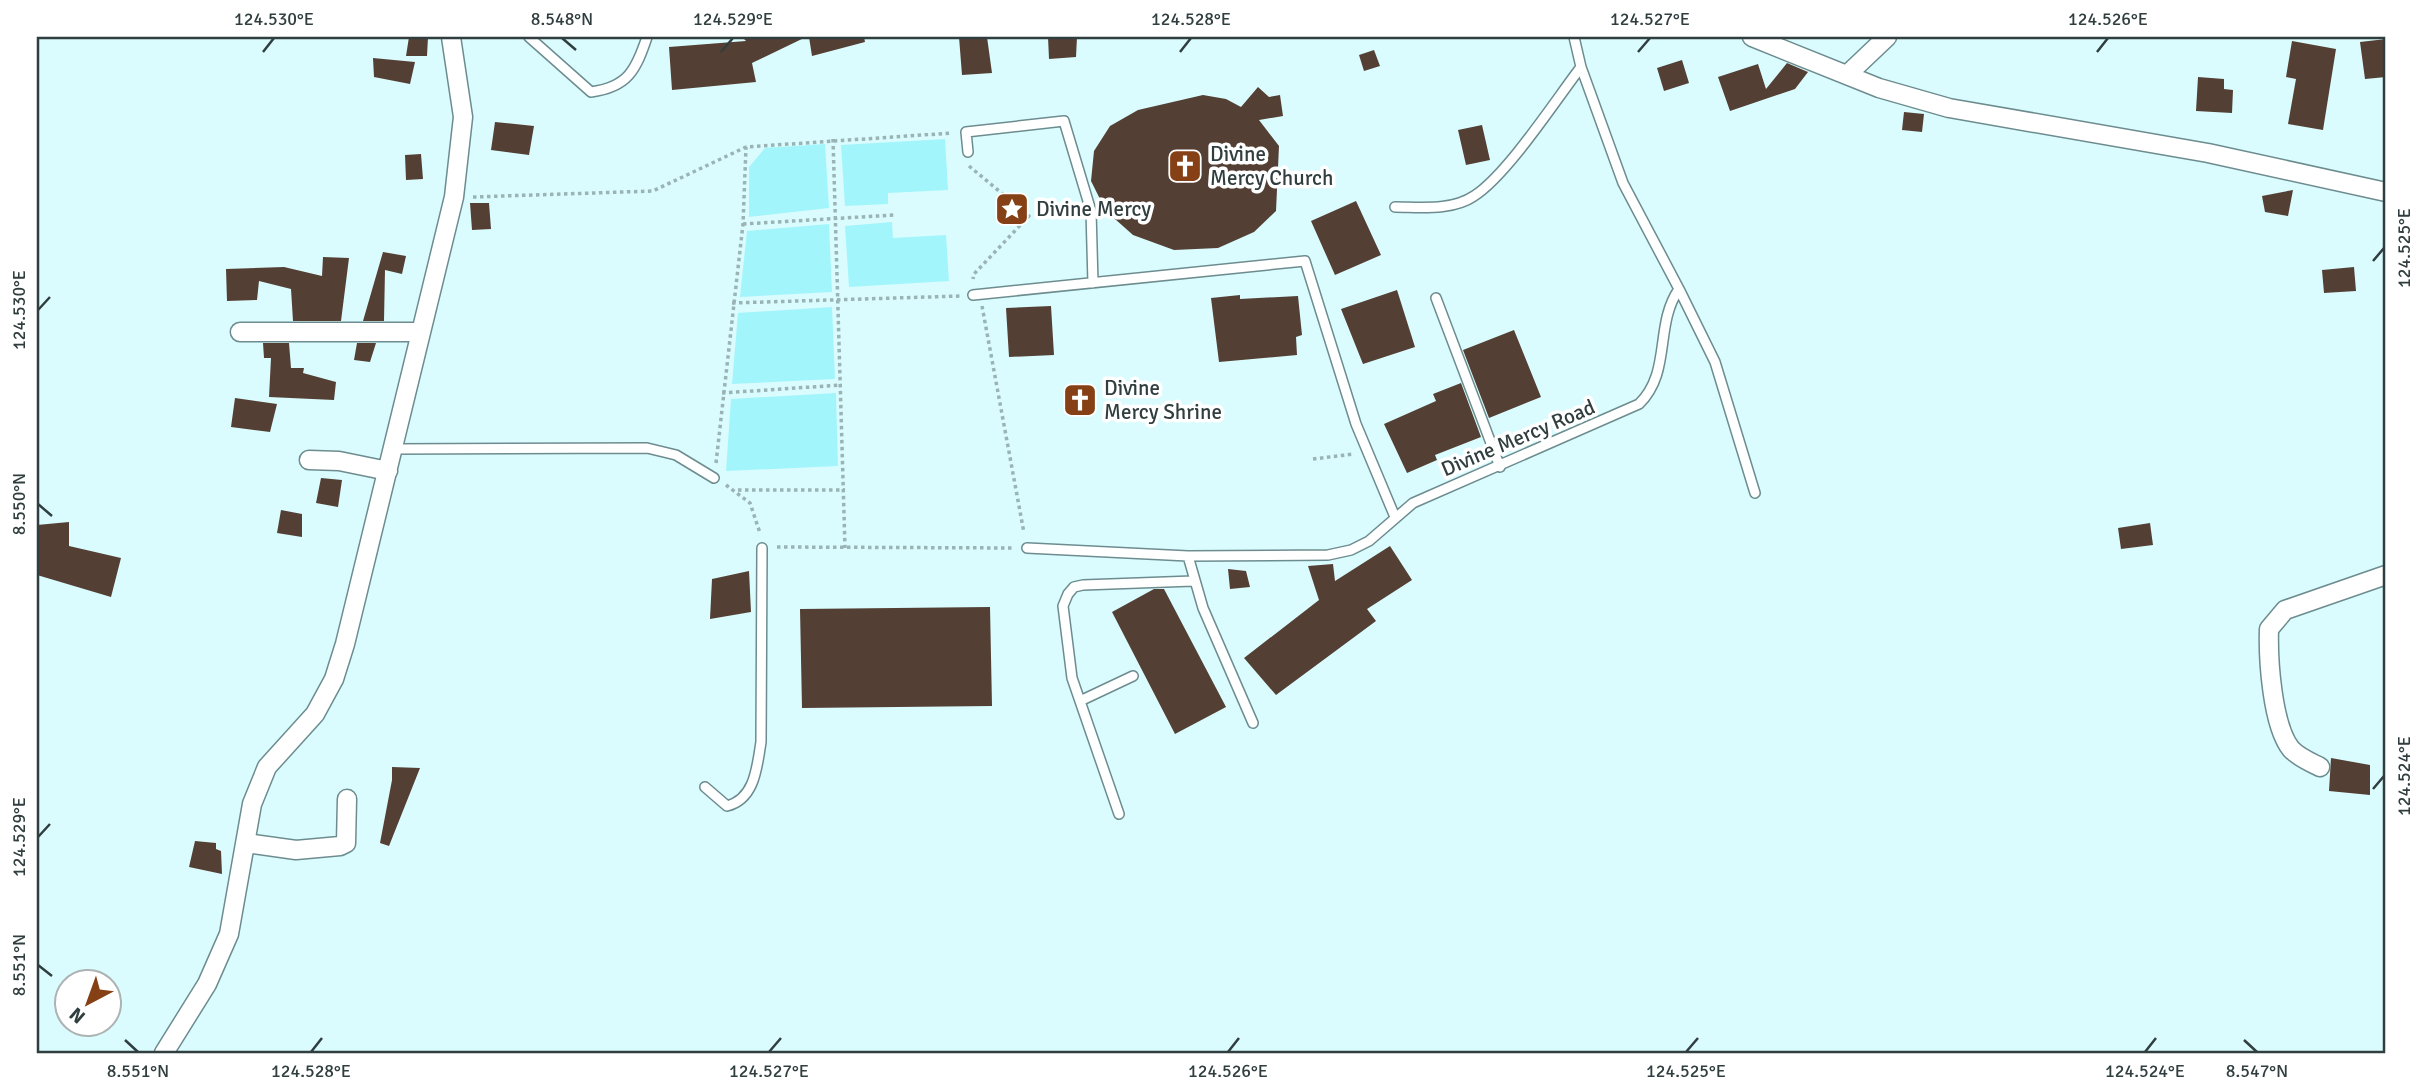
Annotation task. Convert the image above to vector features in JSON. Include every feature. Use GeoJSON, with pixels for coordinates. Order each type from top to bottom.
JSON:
{"type":"FeatureCollection","features":[{"type":"Feature","properties":{"kind":"street"},"geometry":{"type":"LineString","coordinates":[[164,1053],[207,984],[229,934],[252,804],[267,767],[314,714],[334,679],[394,449],[454,197],[463,117],[451,37]]}},
{"type":"Feature","properties":{"kind":"street"},"geometry":{"type":"LineString","coordinates":[[1752,37],[1879,88],[1949,108],[2208,153],[2386,192]]}},
{"type":"Feature","properties":{"kind":"street"},"geometry":{"type":"LineString","coordinates":[[1848,74],[1887,37]]}},
{"type":"Feature","properties":{"kind":"street"},"geometry":{"type":"LineString","coordinates":[[240,332],[421,332]]}},
{"type":"Feature","properties":{"kind":"street"},"geometry":{"type":"LineString","coordinates":[[309,460],[339,461],[388,471]]}},
{"type":"Feature","properties":{"kind":"street"},"geometry":{"type":"LineString","coordinates":[[2320,767],[2293,752],[2284,738],[2273,685],[2269,629],[2285,610],[2386,575]]}},
{"type":"Feature","properties":{"kind":"street"},"geometry":{"type":"LineString","coordinates":[[246,843],[296,850],[340,846],[346,843],[348,836],[347,799]]}},
{"type":"Feature","properties":{"kind":"lane"},"geometry":{"type":"LineString","coordinates":[[528,37],[591,92],[609,89],[624,80],[638,63],[647,37]]}},
{"type":"Feature","properties":{"kind":"lane"},"geometry":{"type":"LineString","coordinates":[[1574,37],[1581,67],[1623,183],[1715,362],[1755,493]]}},
{"type":"Feature","properties":{"kind":"lane"},"geometry":{"type":"LineString","coordinates":[[1395,207],[1446,206],[1474,196],[1508,163],[1581,67]]}},
{"type":"Feature","properties":{"kind":"lane"},"geometry":{"type":"LineString","coordinates":[[968,152],[966,132],[1064,121],[1091,211],[1093,283]]}},
{"type":"Feature","properties":{"kind":"lane"},"geometry":{"type":"LineString","coordinates":[[978,294],[1305,261],[1366,453],[1395,517]]}},
{"type":"Feature","properties":{"kind":"lane","name":"Divine Mercy Road"},"geometry":{"type":"LineString","coordinates":[[1027,548],[1188,556],[1328,555],[1351,550],[1369,541],[1395,517],[1434,493],[1624,412],[1647,396],[1658,377],[1662,335],[1669,309],[1679,289]]}},
{"type":"Feature","properties":{"kind":"lane"},"geometry":{"type":"LineString","coordinates":[[1436,298],[1500,467]]}},
{"type":"Feature","properties":{"kind":"lane"},"geometry":{"type":"LineString","coordinates":[[394,449],[647,448],[676,455],[715,478]]}},
{"type":"Feature","properties":{"kind":"lane"},"geometry":{"type":"LineString","coordinates":[[705,787],[718,802],[727,806],[736,804],[752,785],[756,770],[761,742],[762,548]]}},
{"type":"Feature","properties":{"kind":"lane"},"geometry":{"type":"LineString","coordinates":[[1188,556],[1193,581],[1253,723]]}},
{"type":"Feature","properties":{"kind":"lane"},"geometry":{"type":"LineString","coordinates":[[1119,814],[1072,678],[1063,606],[1074,587],[1134,580],[1193,581]]}},
{"type":"Feature","properties":{"kind":"lane"},"geometry":{"type":"LineString","coordinates":[[1080,701],[1133,676]]}},
{"type":"Feature","properties":{"kind":"path"},"geometry":{"type":"LineString","coordinates":[[454,197],[653,191],[746,147],[966,132]]}},
{"type":"Feature","properties":{"kind":"path"},"geometry":{"type":"LineString","coordinates":[[833,139],[845,548]]}},
{"type":"Feature","properties":{"kind":"path"},"geometry":{"type":"LineString","coordinates":[[715,478],[722,393],[743,224],[746,147]]}},
{"type":"Feature","properties":{"kind":"path"},"geometry":{"type":"LineString","coordinates":[[969,170],[1028,216],[974,274]]}},
{"type":"Feature","properties":{"kind":"path"},"geometry":{"type":"LineString","coordinates":[[743,224],[894,215]]}},
{"type":"Feature","properties":{"kind":"path"},"geometry":{"type":"LineString","coordinates":[[732,303],[978,294],[1027,548],[762,548],[755,513],[750,503],[736,490],[845,490]]}},
{"type":"Feature","properties":{"kind":"path"},"geometry":{"type":"LineString","coordinates":[[722,393],[841,385]]}},
{"type":"Feature","properties":{"kind":"path"},"geometry":{"type":"LineString","coordinates":[[1313,459],[1366,453]]}},
{"type":"Feature","properties":{"kind":"shaded area"},"geometry":{"type":"Polygon","coordinates":[[[945,139],[948,190],[888,193],[888,204],[845,206],[841,145],[945,139]]]}},
{"type":"Feature","properties":{"kind":"shaded area"},"geometry":{"type":"Polygon","coordinates":[[[825,144],[829,208],[749,217],[749,167],[765,148],[825,144]]]}},
{"type":"Feature","properties":{"kind":"shaded area"},"geometry":{"type":"Polygon","coordinates":[[[892,222],[893,238],[946,235],[949,281],[849,287],[845,226],[892,222]]]}},
{"type":"Feature","properties":{"kind":"shaded area"},"geometry":{"type":"Polygon","coordinates":[[[829,224],[832,292],[740,297],[747,231],[829,224]]]}},
{"type":"Feature","properties":{"kind":"shaded area"},"geometry":{"type":"Polygon","coordinates":[[[832,307],[835,379],[732,384],[738,313],[832,307]]]}},
{"type":"Feature","properties":{"kind":"shaded area"},"geometry":{"type":"Polygon","coordinates":[[[836,393],[838,466],[726,471],[731,399],[836,393]]]}},
{"type":"Feature","properties":{"kind":"building"},"geometry":{"type":"Polygon","coordinates":[[[409,37],[428,37],[427,56],[406,56],[409,37]]]}},
{"type":"Feature","properties":{"kind":"building"},"geometry":{"type":"Polygon","coordinates":[[[742,37],[806,37],[752,63],[756,82],[672,90],[669,47],[746,41],[742,37]]]}},
{"type":"Feature","properties":{"kind":"building"},"geometry":{"type":"Polygon","coordinates":[[[809,37],[864,37],[865,42],[812,56],[809,37]]]}},
{"type":"Feature","properties":{"kind":"building"},"geometry":{"type":"Polygon","coordinates":[[[959,37],[987,37],[992,73],[962,75],[959,37]]]}},
{"type":"Feature","properties":{"kind":"building"},"geometry":{"type":"Polygon","coordinates":[[[1048,37],[1077,37],[1076,57],[1049,59],[1048,37]]]}},
{"type":"Feature","properties":{"kind":"building"},"geometry":{"type":"Polygon","coordinates":[[[2386,39],[2386,77],[2365,79],[2360,42],[2386,39]]]}},
{"type":"Feature","properties":{"kind":"building"},"geometry":{"type":"Polygon","coordinates":[[[2292,41],[2336,49],[2323,130],[2288,124],[2296,79],[2286,77],[2292,41]]]}},
{"type":"Feature","properties":{"kind":"building"},"geometry":{"type":"Polygon","coordinates":[[[1374,50],[1380,66],[1364,71],[1359,55],[1374,50]]]}},
{"type":"Feature","properties":{"kind":"building"},"geometry":{"type":"Polygon","coordinates":[[[373,58],[415,62],[410,84],[374,77],[373,58]]]}},
{"type":"Feature","properties":{"kind":"building"},"geometry":{"type":"Polygon","coordinates":[[[1682,60],[1689,83],[1664,91],[1657,68],[1682,60]]]}},
{"type":"Feature","properties":{"kind":"building"},"geometry":{"type":"Polygon","coordinates":[[[1787,63],[1808,72],[1795,89],[1730,111],[1718,77],[1758,64],[1766,89],[1787,63]]]}},
{"type":"Feature","properties":{"kind":"building"},"geometry":{"type":"Polygon","coordinates":[[[2198,77],[2224,79],[2224,89],[2233,90],[2232,113],[2196,111],[2198,77]]]}},
{"type":"Feature","properties":{"kind":"building","name":"Divine Mercy Church"},"geometry":{"type":"Polygon","coordinates":[[[1258,87],[1269,97],[1280,95],[1283,116],[1259,120],[1279,146],[1276,211],[1254,232],[1218,248],[1174,250],[1133,235],[1106,211],[1091,181],[1094,151],[1110,126],[1138,110],[1203,95],[1226,99],[1241,107],[1258,87]]]}},
{"type":"Feature","properties":{"kind":"building"},"geometry":{"type":"Polygon","coordinates":[[[1904,112],[1924,114],[1922,132],[1902,130],[1904,112]]]}},
{"type":"Feature","properties":{"kind":"building"},"geometry":{"type":"Polygon","coordinates":[[[495,122],[534,126],[529,155],[491,150],[495,122]]]}},
{"type":"Feature","properties":{"kind":"building"},"geometry":{"type":"Polygon","coordinates":[[[1482,125],[1490,160],[1466,165],[1458,130],[1482,125]]]}},
{"type":"Feature","properties":{"kind":"building"},"geometry":{"type":"Polygon","coordinates":[[[421,154],[423,179],[406,180],[405,155],[421,154]]]}},
{"type":"Feature","properties":{"kind":"building"},"geometry":{"type":"Polygon","coordinates":[[[2293,190],[2288,216],[2265,212],[2262,196],[2293,190]]]}},
{"type":"Feature","properties":{"kind":"building"},"geometry":{"type":"Polygon","coordinates":[[[1356,201],[1381,255],[1335,275],[1311,221],[1356,201]]]}},
{"type":"Feature","properties":{"kind":"building"},"geometry":{"type":"Polygon","coordinates":[[[470,203],[489,203],[491,229],[472,230],[470,203]]]}},
{"type":"Feature","properties":{"kind":"building"},"geometry":{"type":"Polygon","coordinates":[[[383,252],[406,256],[402,274],[385,270],[384,321],[363,321],[383,252]]]}},
{"type":"Feature","properties":{"kind":"building"},"geometry":{"type":"Polygon","coordinates":[[[323,257],[349,258],[341,321],[293,321],[291,289],[259,281],[257,300],[227,301],[226,269],[284,267],[322,276],[323,257]]]}},
{"type":"Feature","properties":{"kind":"building"},"geometry":{"type":"Polygon","coordinates":[[[2354,267],[2356,291],[2324,293],[2322,270],[2354,267]]]}},
{"type":"Feature","properties":{"kind":"building"},"geometry":{"type":"Polygon","coordinates":[[[1397,290],[1415,347],[1363,364],[1341,309],[1397,290]]]}},
{"type":"Feature","properties":{"kind":"building"},"geometry":{"type":"Polygon","coordinates":[[[1240,295],[1240,299],[1298,296],[1302,335],[1296,337],[1297,355],[1219,362],[1211,298],[1240,295]]]}},
{"type":"Feature","properties":{"kind":"building"},"geometry":{"type":"Polygon","coordinates":[[[1051,306],[1054,355],[1009,357],[1006,308],[1051,306]]]}},
{"type":"Feature","properties":{"kind":"building"},"geometry":{"type":"Polygon","coordinates":[[[1514,330],[1541,397],[1489,418],[1463,350],[1514,330]]]}},
{"type":"Feature","properties":{"kind":"building"},"geometry":{"type":"Polygon","coordinates":[[[263,343],[289,343],[291,368],[304,368],[303,373],[336,382],[334,400],[269,397],[271,358],[264,358],[263,343]]]}},
{"type":"Feature","properties":{"kind":"building"},"geometry":{"type":"Polygon","coordinates":[[[357,343],[376,343],[370,362],[354,360],[357,343]]]}},
{"type":"Feature","properties":{"kind":"building"},"geometry":{"type":"Polygon","coordinates":[[[1461,383],[1481,437],[1435,455],[1437,460],[1407,473],[1384,424],[1436,401],[1433,394],[1461,383]]]}},
{"type":"Feature","properties":{"kind":"building"},"geometry":{"type":"Polygon","coordinates":[[[235,398],[277,404],[270,432],[231,427],[235,398]]]}},
{"type":"Feature","properties":{"kind":"building"},"geometry":{"type":"Polygon","coordinates":[[[321,478],[342,480],[338,507],[316,503],[321,478]]]}},
{"type":"Feature","properties":{"kind":"building"},"geometry":{"type":"Polygon","coordinates":[[[281,510],[302,514],[302,537],[277,533],[281,510]]]}},
{"type":"Feature","properties":{"kind":"building"},"geometry":{"type":"Polygon","coordinates":[[[69,522],[69,546],[121,558],[111,597],[37,575],[37,525],[69,522]]]}},
{"type":"Feature","properties":{"kind":"building"},"geometry":{"type":"Polygon","coordinates":[[[2150,523],[2153,545],[2121,549],[2118,528],[2150,523]]]}},
{"type":"Feature","properties":{"kind":"building"},"geometry":{"type":"Polygon","coordinates":[[[1390,546],[1412,580],[1367,609],[1376,621],[1276,695],[1244,658],[1319,600],[1308,566],[1333,564],[1335,581],[1390,546]]]}},
{"type":"Feature","properties":{"kind":"building"},"geometry":{"type":"Polygon","coordinates":[[[1228,569],[1246,571],[1250,587],[1230,589],[1228,569]]]}},
{"type":"Feature","properties":{"kind":"building"},"geometry":{"type":"Polygon","coordinates":[[[749,571],[751,612],[710,619],[712,579],[749,571]]]}},
{"type":"Feature","properties":{"kind":"building"},"geometry":{"type":"Polygon","coordinates":[[[1154,589],[1164,589],[1226,707],[1175,734],[1112,612],[1154,589]]]}},
{"type":"Feature","properties":{"kind":"building"},"geometry":{"type":"Polygon","coordinates":[[[990,607],[992,706],[802,708],[800,609],[990,607]]]}},
{"type":"Feature","properties":{"kind":"building"},"geometry":{"type":"Polygon","coordinates":[[[2331,758],[2370,765],[2370,795],[2329,791],[2331,758]]]}},
{"type":"Feature","properties":{"kind":"building"},"geometry":{"type":"Polygon","coordinates":[[[392,767],[420,768],[389,846],[380,843],[392,767]]]}},
{"type":"Feature","properties":{"kind":"building"},"geometry":{"type":"Polygon","coordinates":[[[195,841],[216,843],[216,849],[221,851],[222,874],[189,867],[195,841]]]}},
{"type":"Feature","properties":{"kind":"place","name":"Divine Mercy Church"},"geometry":{"type":"Point","coordinates":[1185,166]}},
{"type":"Feature","properties":{"kind":"place","name":"Divine Mercy"},"geometry":{"type":"Point","coordinates":[1012,209]}},
{"type":"Feature","properties":{"kind":"place","name":"Divine Mercy Shrine"},"geometry":{"type":"Point","coordinates":[1080,400]}}]}
